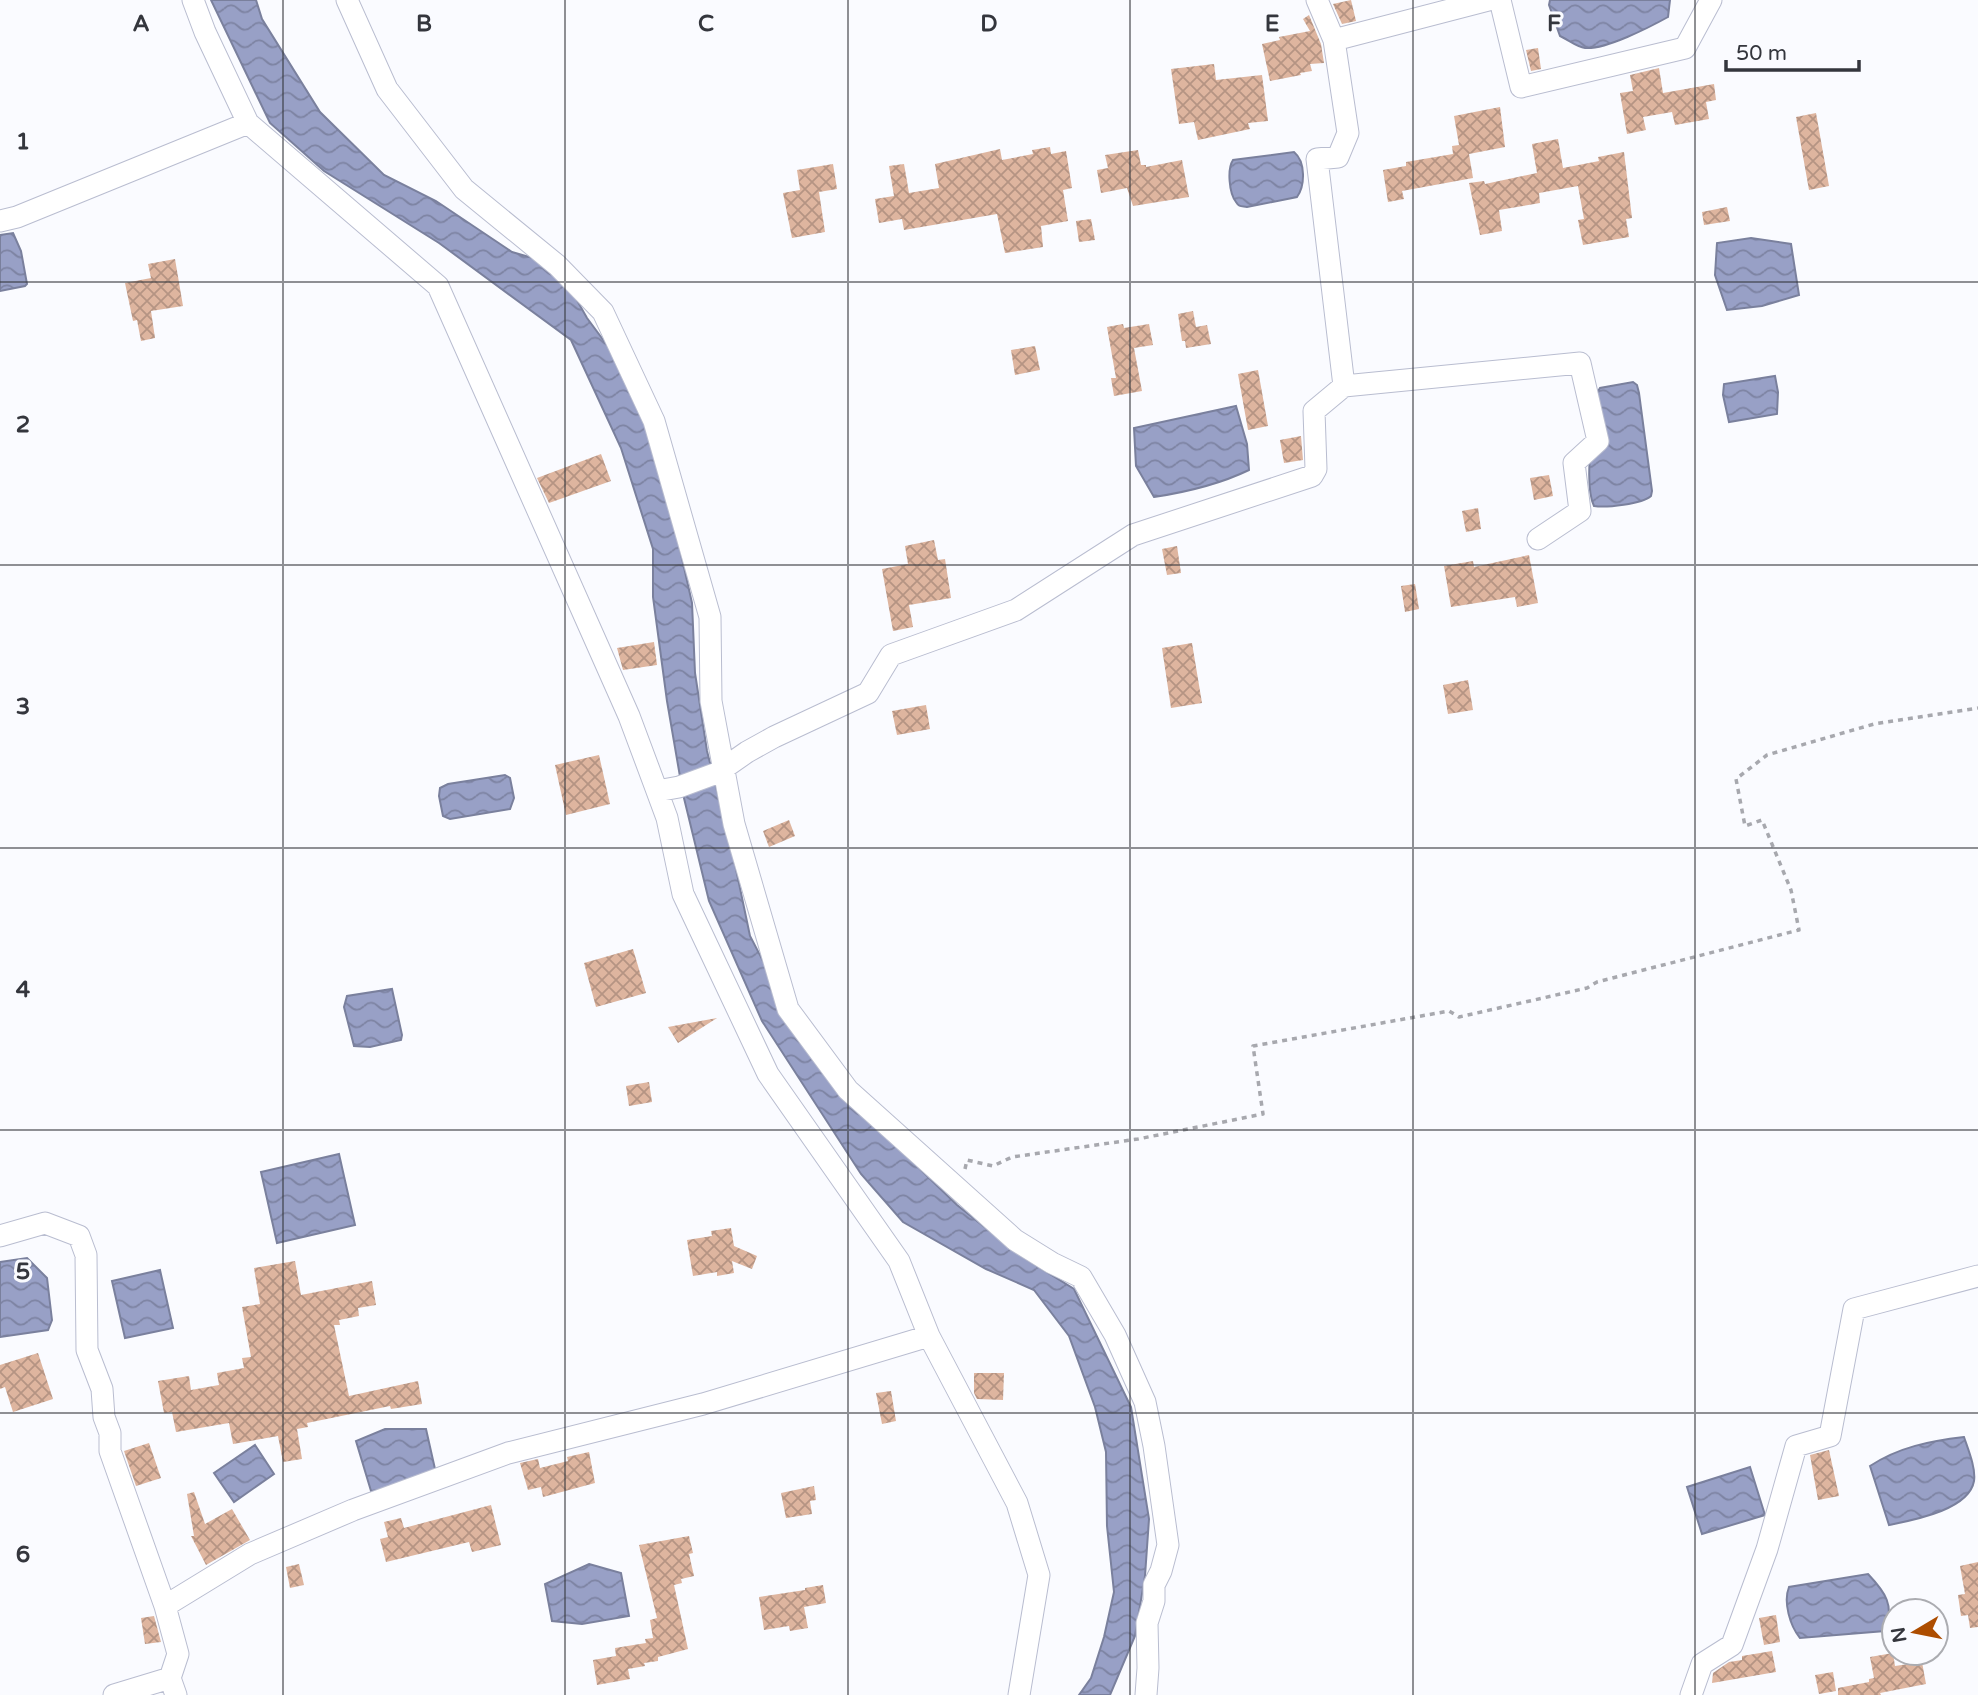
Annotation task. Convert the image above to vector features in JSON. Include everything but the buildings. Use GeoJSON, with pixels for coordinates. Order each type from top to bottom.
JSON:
{"type":"FeatureCollection","features":[{"type":"Feature","properties":{"kind":"street"},"geometry":{"type":"LineString","coordinates":[[193,0],[205,32],[248,123],[438,286],[629,716],[667,818],[683,894],[768,1074],[899,1261],[929,1336],[1017,1503],[1039,1575],[1019,1695]]}},
{"type":"Feature","properties":{"kind":"street"},"geometry":{"type":"LineString","coordinates":[[347,0],[387,89],[464,189],[557,265],[603,312],[654,421],[710,617],[711,701],[720,771],[788,1009],[848,1090],[1015,1240],[1081,1277],[1115,1335],[1144,1402],[1154,1446],[1168,1545],[1161,1572],[1154,1585],[1154,1601],[1147,1623],[1146,1695]]}},
{"type":"Feature","properties":{"kind":"street"},"geometry":{"type":"LineString","coordinates":[[1317,0],[1334,40],[1348,133],[1338,157],[1317,159],[1345,386]]}},
{"type":"Feature","properties":{"kind":"street"},"geometry":{"type":"LineString","coordinates":[[1334,40],[1488,0]]}},
{"type":"Feature","properties":{"kind":"street"},"geometry":{"type":"LineString","coordinates":[[1500,0],[1521,87],[1685,48],[1711,0]]}},
{"type":"Feature","properties":{"kind":"street"},"geometry":{"type":"LineString","coordinates":[[0,220],[17,217],[248,123]]}},
{"type":"Feature","properties":{"kind":"street"},"geometry":{"type":"LineString","coordinates":[[657,792],[679,787],[720,771],[774,737],[868,693],[891,655],[1016,610],[1132,535],[1312,476],[1316,469],[1314,411],[1345,386],[1580,363],[1598,441],[1574,463],[1580,511],[1538,539]]}},
{"type":"Feature","properties":{"kind":"street"},"geometry":{"type":"LineString","coordinates":[[0,1236],[45,1223],[79,1236],[86,1255],[88,1350],[102,1389],[104,1417],[110,1433],[110,1451],[165,1606],[178,1654],[173,1686],[114,1695]]}},
{"type":"Feature","properties":{"kind":"street"},"geometry":{"type":"LineString","coordinates":[[1692,1695],[1703,1664],[1732,1645],[1767,1549],[1796,1446],[1830,1436],[1854,1309],[1978,1276]]}},
{"type":"Feature","properties":{"kind":"street"},"geometry":{"type":"LineString","coordinates":[[165,1606],[250,1554],[353,1510],[508,1453],[703,1404],[929,1336]]}},
{"type":"Feature","properties":{"kind":"path"},"geometry":{"type":"LineString","coordinates":[[959,1191],[967,1160],[993,1166],[1012,1157],[1138,1139],[1263,1114],[1253,1046],[1449,1011],[1459,1017],[1587,988],[1597,982],[1799,930],[1791,890],[1762,820],[1745,826],[1736,779],[1767,755],[1874,724],[1978,708]]}},
{"type":"Feature","properties":{"kind":"water"},"geometry":{"type":"Polygon","coordinates":[[[211,0],[256,0],[262,19],[320,112],[384,175],[436,201],[512,252],[557,265],[587,318],[618,360],[651,436],[673,518],[692,603],[695,673],[707,751],[750,936],[788,1009],[888,1138],[957,1205],[1021,1256],[1074,1289],[1131,1407],[1149,1519],[1145,1576],[1135,1636],[1110,1695],[1079,1695],[1091,1678],[1114,1592],[1107,1526],[1106,1452],[1095,1407],[1069,1336],[1034,1290],[986,1269],[903,1222],[861,1174],[762,1021],[709,901],[683,794],[653,597],[653,549],[621,448],[571,340],[439,243],[324,171],[270,123],[211,0]]]}},
{"type":"Feature","properties":{"kind":"water"},"geometry":{"type":"Polygon","coordinates":[[[1550,0],[1670,0],[1668,17],[1615,42],[1585,48],[1560,36],[1549,5],[1550,0]]]}},
{"type":"Feature","properties":{"kind":"water"},"geometry":{"type":"Polygon","coordinates":[[[1294,152],[1301,162],[1303,174],[1302,187],[1297,197],[1247,207],[1238,205],[1230,181],[1233,160],[1294,152]]]}},
{"type":"Feature","properties":{"kind":"water"},"geometry":{"type":"Polygon","coordinates":[[[13,233],[21,251],[27,284],[0,291],[0,235],[13,233]]]}},
{"type":"Feature","properties":{"kind":"water"},"geometry":{"type":"Polygon","coordinates":[[[1751,238],[1791,244],[1799,295],[1762,306],[1727,310],[1715,275],[1717,243],[1751,238]]]}},
{"type":"Feature","properties":{"kind":"water"},"geometry":{"type":"Polygon","coordinates":[[[1775,376],[1778,392],[1777,414],[1729,422],[1723,395],[1724,384],[1775,376]]]}},
{"type":"Feature","properties":{"kind":"water"},"geometry":{"type":"Polygon","coordinates":[[[1633,382],[1639,393],[1651,496],[1624,505],[1594,506],[1589,468],[1597,393],[1600,388],[1633,382]]]}},
{"type":"Feature","properties":{"kind":"water"},"geometry":{"type":"Polygon","coordinates":[[[1236,406],[1247,444],[1249,470],[1202,487],[1154,497],[1136,466],[1134,428],[1236,406]]]}},
{"type":"Feature","properties":{"kind":"water"},"geometry":{"type":"Polygon","coordinates":[[[505,775],[510,778],[514,798],[510,809],[450,819],[443,816],[440,788],[448,784],[505,775]]]}},
{"type":"Feature","properties":{"kind":"water"},"geometry":{"type":"Polygon","coordinates":[[[392,989],[401,1040],[370,1047],[354,1046],[344,1007],[347,996],[392,989]]]}},
{"type":"Feature","properties":{"kind":"water"},"geometry":{"type":"Polygon","coordinates":[[[339,1154],[355,1225],[277,1243],[261,1172],[339,1154]]]}},
{"type":"Feature","properties":{"kind":"water"},"geometry":{"type":"Polygon","coordinates":[[[27,1258],[47,1278],[52,1320],[48,1330],[0,1337],[0,1262],[27,1258]]]}},
{"type":"Feature","properties":{"kind":"water"},"geometry":{"type":"Polygon","coordinates":[[[160,1270],[173,1328],[125,1338],[112,1281],[160,1270]]]}},
{"type":"Feature","properties":{"kind":"water"},"geometry":{"type":"Polygon","coordinates":[[[385,1429],[426,1429],[435,1469],[400,1487],[371,1491],[356,1441],[385,1429]]]}},
{"type":"Feature","properties":{"kind":"water"},"geometry":{"type":"Polygon","coordinates":[[[1964,1437],[1974,1470],[1970,1491],[1962,1499],[1939,1512],[1889,1525],[1870,1466],[1915,1446],[1964,1437]]]}},
{"type":"Feature","properties":{"kind":"water"},"geometry":{"type":"Polygon","coordinates":[[[255,1445],[274,1474],[234,1502],[214,1473],[255,1445]]]}},
{"type":"Feature","properties":{"kind":"water"},"geometry":{"type":"Polygon","coordinates":[[[1750,1467],[1765,1515],[1702,1534],[1687,1487],[1750,1467]]]}},
{"type":"Feature","properties":{"kind":"water"},"geometry":{"type":"Polygon","coordinates":[[[589,1564],[621,1573],[629,1616],[582,1624],[552,1621],[545,1584],[589,1564]]]}},
{"type":"Feature","properties":{"kind":"water"},"geometry":{"type":"Polygon","coordinates":[[[1868,1574],[1885,1597],[1880,1597],[1880,1631],[1800,1638],[1788,1614],[1789,1587],[1868,1574]]]}}]}
